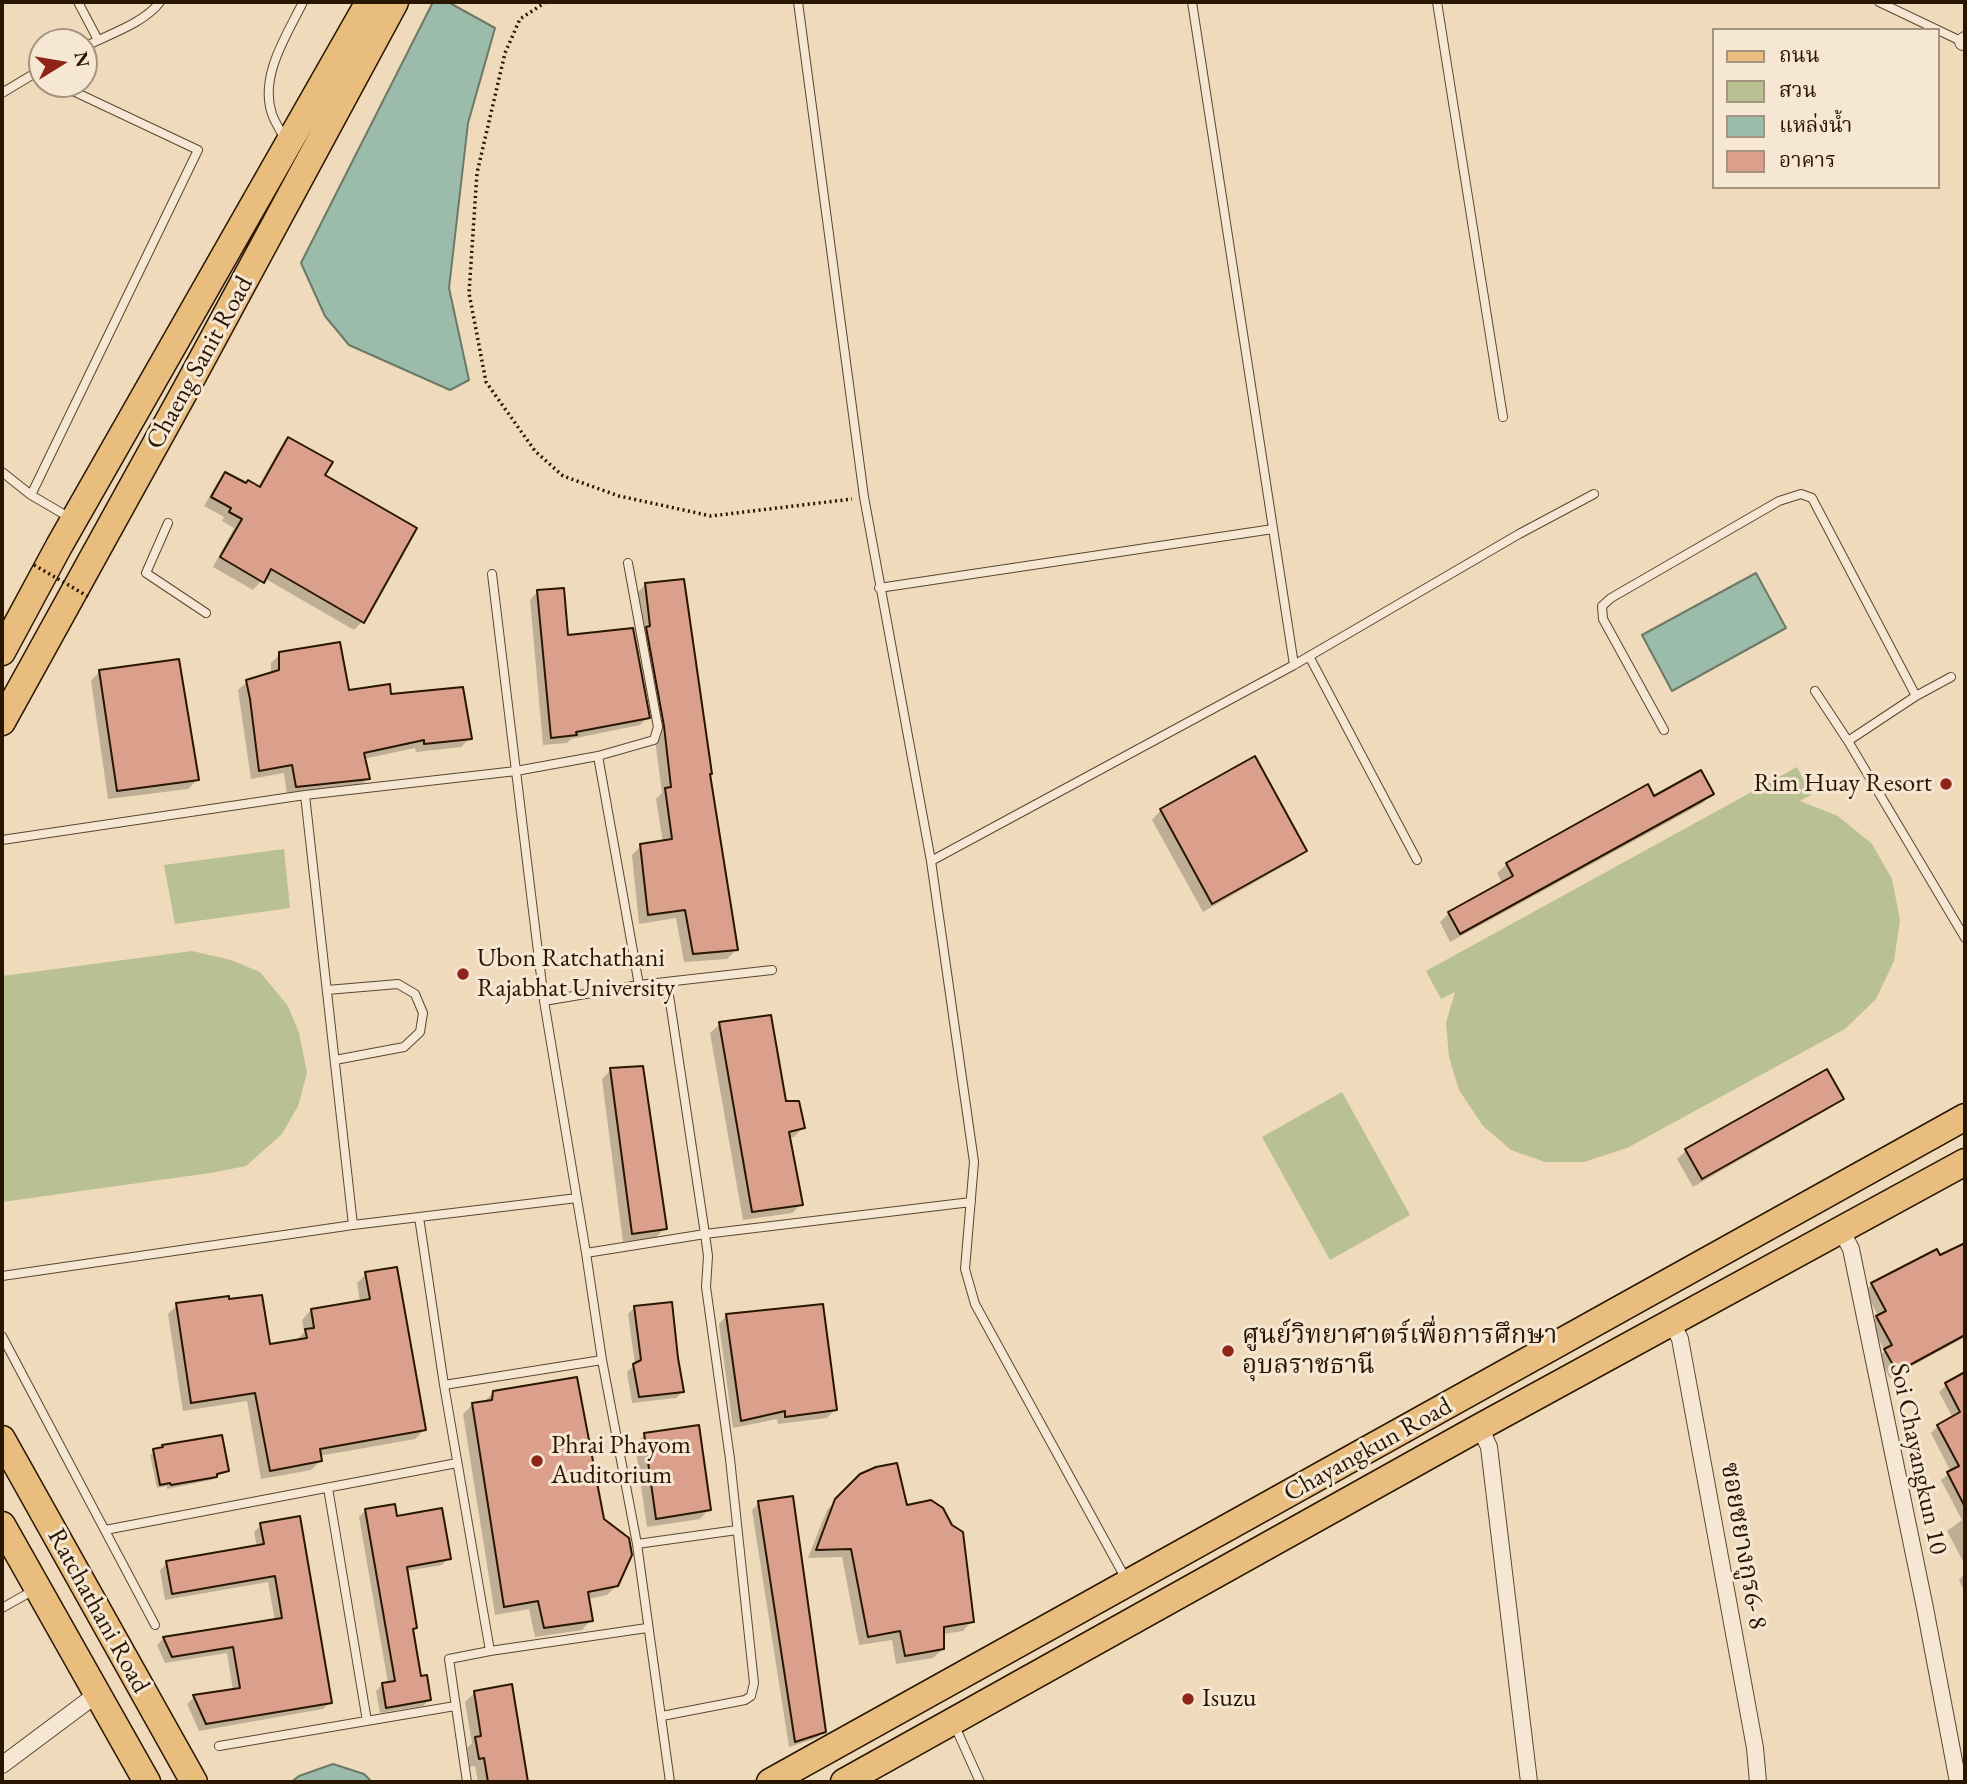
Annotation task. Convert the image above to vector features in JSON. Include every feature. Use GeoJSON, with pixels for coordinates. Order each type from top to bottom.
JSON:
{"type":"FeatureCollection","features":[{"type":"Feature","properties":{"kind":"main road","name":"Chaeng Sanit Road"},"geometry":{"type":"LineString","coordinates":[[2,652],[369,2]]}},
{"type":"Feature","properties":{"kind":"main road","name":"Chaeng Sanit Road"},"geometry":{"type":"LineString","coordinates":[[2,722],[395,2]]}},
{"type":"Feature","properties":{"kind":"main road","name":"Chayangkun Road"},"geometry":{"type":"LineString","coordinates":[[770,1782],[1965,1117]]}},
{"type":"Feature","properties":{"kind":"main road","name":"Chayangkun Road"},"geometry":{"type":"LineString","coordinates":[[844,1782],[1671,1321],[1965,1162]]}},
{"type":"Feature","properties":{"kind":"main road","name":"Ratchathani Road"},"geometry":{"type":"LineString","coordinates":[[2,1439],[194,1782]]}},
{"type":"Feature","properties":{"kind":"main road","name":"Ratchathani Road"},"geometry":{"type":"LineString","coordinates":[[2,1525],[147,1782]]}},
{"type":"Feature","properties":{"kind":"street","name":"Soi Chayangkun 10"},"geometry":{"type":"LineString","coordinates":[[1841,1230],[1851,1249],[1958,1782]]}},
{"type":"Feature","properties":{"kind":"street","name":"ซอยชยางกูร6- 8"},"geometry":{"type":"LineString","coordinates":[[1671,1321],[1680,1339],[1755,1748],[1758,1782]]}},
{"type":"Feature","properties":{"kind":"street"},"geometry":{"type":"LineString","coordinates":[[1480,1427],[1489,1447],[1529,1782]]}},
{"type":"Feature","properties":{"kind":"street"},"geometry":{"type":"LineString","coordinates":[[2,1765],[97,1694]]}},
{"type":"Feature","properties":{"kind":"lane"},"geometry":{"type":"LineString","coordinates":[[78,2],[91,28]]}},
{"type":"Feature","properties":{"kind":"lane"},"geometry":{"type":"LineString","coordinates":[[98,40],[135,22],[155,9],[160,2]]}},
{"type":"Feature","properties":{"kind":"lane"},"geometry":{"type":"LineString","coordinates":[[798,2],[864,498],[931,862],[974,1162],[965,1269],[975,1304],[1063,1468],[1129,1583]]}},
{"type":"Feature","properties":{"kind":"lane"},"geometry":{"type":"LineString","coordinates":[[1192,2],[1294,665]]}},
{"type":"Feature","properties":{"kind":"lane"},"geometry":{"type":"LineString","coordinates":[[1437,2],[1503,417]]}},
{"type":"Feature","properties":{"kind":"lane"},"geometry":{"type":"LineString","coordinates":[[1880,2],[1936,28]]}},
{"type":"Feature","properties":{"kind":"lane"},"geometry":{"type":"LineString","coordinates":[[288,144],[272,114],[268,90],[271,73],[300,4]]}},
{"type":"Feature","properties":{"kind":"lane"},"geometry":{"type":"LineString","coordinates":[[1939,29],[1964,41]]}},
{"type":"Feature","properties":{"kind":"lane"},"geometry":{"type":"LineString","coordinates":[[2,93],[28,79]]}},
{"type":"Feature","properties":{"kind":"lane"},"geometry":{"type":"LineString","coordinates":[[31,495],[198,150],[88,98]]}},
{"type":"Feature","properties":{"kind":"lane"},"geometry":{"type":"LineString","coordinates":[[2,472],[31,495],[74,521]]}},
{"type":"Feature","properties":{"kind":"lane"},"geometry":{"type":"LineString","coordinates":[[931,862],[1294,665],[1519,534],[1594,494]]}},
{"type":"Feature","properties":{"kind":"lane"},"geometry":{"type":"LineString","coordinates":[[1664,730],[1604,619],[1602,606],[1611,598],[1779,501],[1801,494],[1812,498],[1916,696]]}},
{"type":"Feature","properties":{"kind":"lane"},"geometry":{"type":"LineString","coordinates":[[168,523],[146,573],[206,613]]}},
{"type":"Feature","properties":{"kind":"lane"},"geometry":{"type":"LineString","coordinates":[[879,588],[1273,529]]}},
{"type":"Feature","properties":{"kind":"lane"},"geometry":{"type":"LineString","coordinates":[[2,840],[306,795],[516,771],[598,756],[654,740],[658,727],[628,563]]}},
{"type":"Feature","properties":{"kind":"lane"},"geometry":{"type":"LineString","coordinates":[[492,574],[544,1001],[601,1360],[637,1544],[670,1782]]}},
{"type":"Feature","properties":{"kind":"lane"},"geometry":{"type":"LineString","coordinates":[[1309,656],[1416,860]]}},
{"type":"Feature","properties":{"kind":"lane"},"geometry":{"type":"LineString","coordinates":[[1848,741],[1916,696],[1951,677]]}},
{"type":"Feature","properties":{"kind":"lane"},"geometry":{"type":"LineString","coordinates":[[1815,691],[1848,741],[1965,938]]}},
{"type":"Feature","properties":{"kind":"lane"},"geometry":{"type":"LineString","coordinates":[[598,756],[639,985]]}},
{"type":"Feature","properties":{"kind":"lane"},"geometry":{"type":"LineString","coordinates":[[306,795],[353,1225]]}},
{"type":"Feature","properties":{"kind":"lane"},"geometry":{"type":"LineString","coordinates":[[544,1001],[639,985],[772,970]]}},
{"type":"Feature","properties":{"kind":"lane"},"geometry":{"type":"LineString","coordinates":[[662,1716],[746,1700],[754,1690],[723,1397],[706,1287],[708,1256],[667,982]]}},
{"type":"Feature","properties":{"kind":"lane"},"geometry":{"type":"LineString","coordinates":[[327,990],[398,984],[415,994],[423,1013],[420,1032],[404,1047],[335,1060]]}},
{"type":"Feature","properties":{"kind":"lane"},"geometry":{"type":"LineString","coordinates":[[2,1276],[353,1225],[577,1198]]}},
{"type":"Feature","properties":{"kind":"lane"},"geometry":{"type":"LineString","coordinates":[[586,1253],[705,1234],[971,1202]]}},
{"type":"Feature","properties":{"kind":"lane"},"geometry":{"type":"LineString","coordinates":[[419,1217],[444,1385],[490,1651]]}},
{"type":"Feature","properties":{"kind":"lane"},"geometry":{"type":"LineString","coordinates":[[2,1336],[155,1625]]}},
{"type":"Feature","properties":{"kind":"lane"},"geometry":{"type":"LineString","coordinates":[[444,1385],[601,1360]]}},
{"type":"Feature","properties":{"kind":"lane"},"geometry":{"type":"LineString","coordinates":[[105,1530],[457,1463]]}},
{"type":"Feature","properties":{"kind":"lane"},"geometry":{"type":"LineString","coordinates":[[328,1488],[367,1721]]}},
{"type":"Feature","properties":{"kind":"lane"},"geometry":{"type":"LineString","coordinates":[[637,1544],[737,1530]]}},
{"type":"Feature","properties":{"kind":"lane"},"geometry":{"type":"LineString","coordinates":[[2,1608],[37,1588]]}},
{"type":"Feature","properties":{"kind":"lane"},"geometry":{"type":"LineString","coordinates":[[467,1782],[449,1659],[647,1628]]}},
{"type":"Feature","properties":{"kind":"lane"},"geometry":{"type":"LineString","coordinates":[[219,1746],[455,1706]]}},
{"type":"Feature","properties":{"kind":"lane"},"geometry":{"type":"LineString","coordinates":[[953,1722],[980,1782]]}},
{"type":"Feature","properties":{"kind":"path"},"geometry":{"type":"LineString","coordinates":[[546,2],[520,19],[505,53],[478,173],[469,293],[486,382],[535,452],[563,476],[619,496],[712,516],[864,498]]}},
{"type":"Feature","properties":{"kind":"path"},"geometry":{"type":"LineString","coordinates":[[34,565],[89,597]]}},
{"type":"Feature","properties":{"kind":"green space"},"geometry":{"type":"Polygon","coordinates":[[[1797,767],[1811,795],[1800,801],[1838,816],[1872,844],[1892,879],[1900,920],[1894,961],[1876,999],[1845,1029],[1627,1148],[1584,1162],[1545,1162],[1511,1150],[1483,1126],[1459,1090],[1449,1057],[1446,1023],[1455,992],[1441,999],[1426,971],[1797,767]]]}},
{"type":"Feature","properties":{"kind":"green space"},"geometry":{"type":"Polygon","coordinates":[[[284,849],[290,908],[175,924],[164,865],[284,849]]]}},
{"type":"Feature","properties":{"kind":"green space"},"geometry":{"type":"Polygon","coordinates":[[[192,951],[231,960],[260,972],[288,1006],[299,1033],[307,1073],[298,1106],[282,1134],[246,1166],[2,1202],[2,976],[192,951]]]}},
{"type":"Feature","properties":{"kind":"green space"},"geometry":{"type":"Polygon","coordinates":[[[1342,1092],[1410,1215],[1330,1260],[1262,1137],[1342,1092]]]}},
{"type":"Feature","properties":{"kind":"water"},"geometry":{"type":"Polygon","coordinates":[[[433,2],[448,2],[495,28],[468,123],[449,288],[469,380],[450,390],[349,345],[325,316],[301,263],[433,2]]]}},
{"type":"Feature","properties":{"kind":"water"},"geometry":{"type":"Polygon","coordinates":[[[1756,573],[1786,628],[1672,691],[1642,635],[1756,573]]]}},
{"type":"Feature","properties":{"kind":"water"},"geometry":{"type":"Polygon","coordinates":[[[333,1764],[364,1774],[372,1782],[291,1782],[299,1776],[333,1764]]]}},
{"type":"Feature","properties":{"kind":"building"},"geometry":{"type":"Polygon","coordinates":[[[288,437],[333,462],[325,475],[417,528],[364,623],[271,569],[264,583],[220,557],[242,519],[229,512],[231,508],[211,497],[225,472],[260,487],[288,437]]]}},
{"type":"Feature","properties":{"kind":"building"},"geometry":{"type":"Polygon","coordinates":[[[684,579],[710,774],[738,950],[693,954],[685,910],[648,915],[640,844],[672,839],[665,788],[671,787],[664,726],[646,627],[650,626],[645,583],[684,579]]]}},
{"type":"Feature","properties":{"kind":"building"},"geometry":{"type":"Polygon","coordinates":[[[564,588],[568,635],[633,628],[650,718],[576,732],[577,735],[551,738],[537,590],[564,588]]]}},
{"type":"Feature","properties":{"kind":"building"},"geometry":{"type":"Polygon","coordinates":[[[340,642],[349,690],[390,684],[391,694],[463,687],[472,739],[424,744],[424,740],[364,753],[370,779],[296,787],[292,765],[259,771],[246,680],[279,670],[279,652],[340,642]]]}},
{"type":"Feature","properties":{"kind":"building"},"geometry":{"type":"Polygon","coordinates":[[[179,659],[199,780],[117,791],[99,670],[179,659]]]}},
{"type":"Feature","properties":{"kind":"building"},"geometry":{"type":"Polygon","coordinates":[[[1255,756],[1307,851],[1212,904],[1160,809],[1255,756]]]}},
{"type":"Feature","properties":{"kind":"building"},"geometry":{"type":"Polygon","coordinates":[[[1701,770],[1714,794],[1460,934],[1448,912],[1513,876],[1506,863],[1648,784],[1654,796],[1701,770]]]}},
{"type":"Feature","properties":{"kind":"building"},"geometry":{"type":"Polygon","coordinates":[[[771,1015],[786,1101],[799,1101],[805,1128],[789,1132],[803,1205],[752,1212],[719,1022],[771,1015]]]}},
{"type":"Feature","properties":{"kind":"building"},"geometry":{"type":"Polygon","coordinates":[[[643,1066],[667,1229],[632,1234],[610,1068],[643,1066]]]}},
{"type":"Feature","properties":{"kind":"building"},"geometry":{"type":"Polygon","coordinates":[[[1827,1069],[1844,1099],[1702,1179],[1685,1149],[1827,1069]]]}},
{"type":"Feature","properties":{"kind":"building"},"geometry":{"type":"Polygon","coordinates":[[[1965,1243],[1965,1335],[1897,1372],[1884,1349],[1892,1345],[1876,1316],[1886,1311],[1871,1283],[1937,1249],[1940,1255],[1965,1243]]]}},
{"type":"Feature","properties":{"kind":"building"},"geometry":{"type":"Polygon","coordinates":[[[397,1267],[426,1430],[320,1449],[322,1461],[270,1471],[255,1393],[191,1403],[176,1303],[262,1295],[270,1344],[307,1338],[305,1329],[314,1328],[311,1309],[370,1299],[365,1272],[397,1267]]]}},
{"type":"Feature","properties":{"kind":"building"},"geometry":{"type":"Polygon","coordinates":[[[672,1302],[684,1392],[639,1397],[633,1364],[641,1360],[634,1306],[672,1302]]]}},
{"type":"Feature","properties":{"kind":"building"},"geometry":{"type":"Polygon","coordinates":[[[823,1304],[837,1410],[785,1417],[785,1411],[741,1421],[726,1314],[823,1304]]]}},
{"type":"Feature","properties":{"kind":"building"},"geometry":{"type":"Polygon","coordinates":[[[1965,1372],[1965,1507],[1947,1472],[1959,1466],[1937,1425],[1960,1412],[1945,1383],[1965,1372]]]}},
{"type":"Feature","properties":{"kind":"building","name":"Phrai Phayom Auditorium"},"geometry":{"type":"Polygon","coordinates":[[[577,1377],[604,1519],[629,1538],[632,1555],[618,1586],[588,1592],[593,1621],[544,1628],[538,1601],[504,1607],[472,1403],[492,1400],[493,1391],[577,1377]]]}},
{"type":"Feature","properties":{"kind":"building"},"geometry":{"type":"Polygon","coordinates":[[[699,1425],[711,1510],[656,1519],[644,1433],[699,1425]]]}},
{"type":"Feature","properties":{"kind":"building"},"geometry":{"type":"Polygon","coordinates":[[[222,1435],[229,1471],[217,1474],[217,1477],[160,1485],[153,1449],[163,1447],[162,1445],[222,1435]]]}},
{"type":"Feature","properties":{"kind":"building"},"geometry":{"type":"Polygon","coordinates":[[[897,1463],[907,1505],[931,1500],[943,1508],[952,1525],[963,1532],[974,1622],[944,1627],[944,1649],[905,1656],[900,1631],[868,1637],[851,1549],[816,1550],[835,1499],[860,1474],[876,1467],[897,1463]]]}},
{"type":"Feature","properties":{"kind":"building"},"geometry":{"type":"Polygon","coordinates":[[[793,1496],[826,1732],[795,1742],[758,1501],[793,1496]]]}},
{"type":"Feature","properties":{"kind":"building"},"geometry":{"type":"Polygon","coordinates":[[[395,1504],[397,1516],[442,1508],[451,1559],[407,1567],[417,1628],[413,1629],[421,1676],[427,1675],[431,1700],[386,1708],[382,1683],[395,1681],[365,1509],[395,1504]]]}},
{"type":"Feature","properties":{"kind":"building"},"geometry":{"type":"Polygon","coordinates":[[[300,1516],[332,1703],[206,1724],[193,1695],[240,1688],[233,1647],[172,1657],[163,1637],[282,1618],[275,1576],[172,1594],[166,1561],[264,1544],[260,1523],[300,1516]]]}},
{"type":"Feature","properties":{"kind":"building"},"geometry":{"type":"Polygon","coordinates":[[[512,1684],[528,1782],[488,1782],[484,1758],[479,1759],[475,1737],[481,1736],[474,1691],[512,1684]]]}},
{"type":"Feature","properties":{"kind":"place","name":"Rim Huay Resort"},"geometry":{"type":"Point","coordinates":[1946,784]}},
{"type":"Feature","properties":{"kind":"place","name":"Ubon Ratchathani Rajabhat University"},"geometry":{"type":"Point","coordinates":[463,974]}},
{"type":"Feature","properties":{"kind":"place","name":"ศูนย์วิทยาศาตร์เพื่อการศึกษา อุบลราชธานี"},"geometry":{"type":"Point","coordinates":[1228,1351]}},
{"type":"Feature","properties":{"kind":"place","name":"Phrai Phayom Auditorium"},"geometry":{"type":"Point","coordinates":[537,1461]}},
{"type":"Feature","properties":{"kind":"place","name":"Isuzu"},"geometry":{"type":"Point","coordinates":[1188,1699]}}]}
